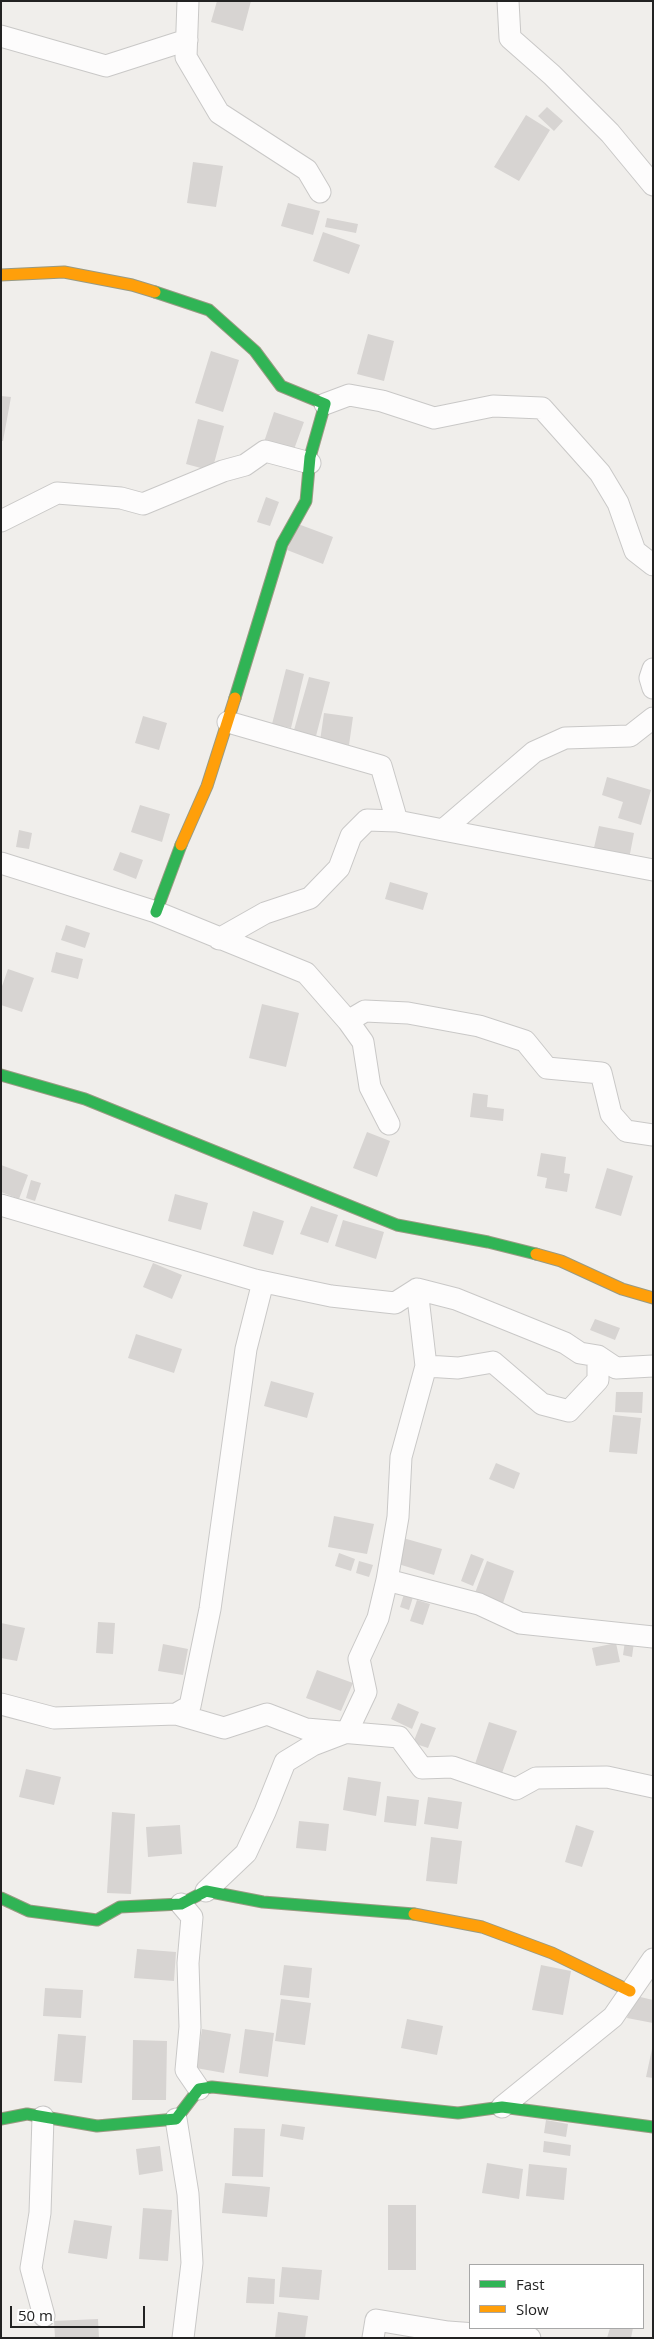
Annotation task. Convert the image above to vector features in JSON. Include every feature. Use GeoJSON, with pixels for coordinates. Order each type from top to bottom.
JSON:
{"type":"FeatureCollection","features":[{"type":"Feature","properties":{"kind":"street"},"geometry":{"type":"LineString","coordinates":[[188,1],[186,57],[219,113],[306,170],[320,192]]}},
{"type":"Feature","properties":{"kind":"street"},"geometry":{"type":"LineString","coordinates":[[508,1],[510,38],[552,74],[610,133],[653,185]]}},
{"type":"Feature","properties":{"kind":"street"},"geometry":{"type":"LineString","coordinates":[[1,36],[106,66],[187,40]]}},
{"type":"Feature","properties":{"kind":"street"},"geometry":{"type":"LineString","coordinates":[[1,275],[64,272],[132,285],[209,310],[255,351],[281,386],[325,404],[349,395],[382,401],[434,418],[493,406],[542,408],[600,473],[618,503],[635,551],[653,565]]}},
{"type":"Feature","properties":{"kind":"street"},"geometry":{"type":"LineString","coordinates":[[156,912],[183,838],[207,786],[282,544],[306,501],[310,463],[325,404]]}},
{"type":"Feature","properties":{"kind":"street"},"geometry":{"type":"LineString","coordinates":[[1,521],[57,493],[122,498],[143,504],[223,470],[245,465],[265,451],[310,463]]}},
{"type":"Feature","properties":{"kind":"street"},"geometry":{"type":"LineString","coordinates":[[653,669],[650,678],[653,688]]}},
{"type":"Feature","properties":{"kind":"street"},"geometry":{"type":"LineString","coordinates":[[443,830],[534,752],[565,738],[630,736],[653,718]]}},
{"type":"Feature","properties":{"kind":"street"},"geometry":{"type":"LineString","coordinates":[[228,722],[381,766],[397,821]]}},
{"type":"Feature","properties":{"kind":"street"},"geometry":{"type":"LineString","coordinates":[[219,939],[265,912],[310,898],[340,868],[351,836],[367,820],[397,821],[653,870]]}},
{"type":"Feature","properties":{"kind":"street"},"geometry":{"type":"LineString","coordinates":[[1,863],[156,912],[306,973],[348,1021],[363,1042],[370,1087],[389,1124]]}},
{"type":"Feature","properties":{"kind":"street"},"geometry":{"type":"LineString","coordinates":[[348,1021],[365,1011],[408,1013],[479,1026],[525,1041],[547,1068],[601,1073],[611,1114],[626,1131],[653,1135]]}},
{"type":"Feature","properties":{"kind":"street"},"geometry":{"type":"LineString","coordinates":[[1,1075],[85,1099],[161,1128],[233,1160],[316,1190],[398,1225],[488,1242],[561,1261],[622,1289],[653,1298]]}},
{"type":"Feature","properties":{"kind":"street"},"geometry":{"type":"LineString","coordinates":[[1,1205],[263,1282],[331,1296],[395,1303],[417,1289],[456,1299],[565,1343],[580,1353],[598,1356],[616,1368],[653,1366]]}},
{"type":"Feature","properties":{"kind":"street"},"geometry":{"type":"LineString","coordinates":[[176,1714],[190,1706],[210,1609],[239,1390],[246,1349],[263,1282]]}},
{"type":"Feature","properties":{"kind":"street"},"geometry":{"type":"LineString","coordinates":[[1,1898],[30,1911],[97,1920],[120,1907],[181,1904],[206,1891],[246,1853],[265,1812],[284,1762],[312,1745],[347,1732],[366,1692],[359,1659],[378,1618],[387,1580],[398,1517],[401,1456],[426,1366],[417,1289]]}},
{"type":"Feature","properties":{"kind":"street"},"geometry":{"type":"LineString","coordinates":[[426,1366],[458,1368],[493,1362],[542,1404],[569,1411],[598,1380],[598,1356]]}},
{"type":"Feature","properties":{"kind":"street"},"geometry":{"type":"LineString","coordinates":[[387,1580],[479,1604],[520,1623],[653,1637]]}},
{"type":"Feature","properties":{"kind":"street"},"geometry":{"type":"LineString","coordinates":[[1,1704],[54,1718],[176,1714],[224,1728],[267,1714],[306,1729],[399,1737],[422,1768],[452,1766],[516,1789],[536,1778],[607,1776],[653,1787]]}},
{"type":"Feature","properties":{"kind":"street"},"geometry":{"type":"LineString","coordinates":[[206,1891],[263,1902],[426,1915],[482,1927],[552,1953],[630,1991]]}},
{"type":"Feature","properties":{"kind":"street"},"geometry":{"type":"LineString","coordinates":[[181,1904],[192,1917],[188,1963],[190,2027],[186,2070],[199,2089]]}},
{"type":"Feature","properties":{"kind":"street"},"geometry":{"type":"LineString","coordinates":[[502,2107],[613,2017],[653,1959]]}},
{"type":"Feature","properties":{"kind":"street"},"geometry":{"type":"LineString","coordinates":[[183,2338],[192,2263],[188,2194],[176,2119],[199,2089],[212,2086],[458,2113],[502,2107],[653,2127]]}},
{"type":"Feature","properties":{"kind":"street"},"geometry":{"type":"LineString","coordinates":[[1,2119],[27,2114],[97,2126],[176,2119]]}},
{"type":"Feature","properties":{"kind":"street"},"geometry":{"type":"LineString","coordinates":[[43,2117],[40,2213],[31,2268],[44,2316]]}},
{"type":"Feature","properties":{"kind":"street"},"geometry":{"type":"LineString","coordinates":[[373,2338],[376,2320],[448,2332],[530,2338]]}},
{"type":"Feature","properties":{"kind":"building"},"geometry":{"type":"Polygon","coordinates":[[[217,1],[251,1],[243,31],[211,22],[217,1]]]}},
{"type":"Feature","properties":{"kind":"building"},"geometry":{"type":"Polygon","coordinates":[[[547,107],[563,121],[554,131],[538,116],[547,107]]]}},
{"type":"Feature","properties":{"kind":"building"},"geometry":{"type":"Polygon","coordinates":[[[526,115],[550,130],[519,181],[494,167],[526,115]]]}},
{"type":"Feature","properties":{"kind":"building"},"geometry":{"type":"Polygon","coordinates":[[[193,162],[223,166],[216,207],[187,203],[193,162]]]}},
{"type":"Feature","properties":{"kind":"building"},"geometry":{"type":"Polygon","coordinates":[[[288,203],[320,211],[313,235],[281,226],[288,203]]]}},
{"type":"Feature","properties":{"kind":"building"},"geometry":{"type":"Polygon","coordinates":[[[327,218],[358,224],[356,233],[325,227],[327,218]]]}},
{"type":"Feature","properties":{"kind":"building"},"geometry":{"type":"Polygon","coordinates":[[[323,232],[360,245],[349,274],[313,261],[323,232]]]}},
{"type":"Feature","properties":{"kind":"building"},"geometry":{"type":"Polygon","coordinates":[[[368,334],[394,341],[384,381],[357,374],[368,334]]]}},
{"type":"Feature","properties":{"kind":"building"},"geometry":{"type":"Polygon","coordinates":[[[211,351],[239,360],[223,412],[195,403],[211,351]]]}},
{"type":"Feature","properties":{"kind":"building"},"geometry":{"type":"Polygon","coordinates":[[[1,396],[11,397],[3,441],[1,441],[1,396]]]}},
{"type":"Feature","properties":{"kind":"building"},"geometry":{"type":"Polygon","coordinates":[[[274,412],[304,422],[293,452],[264,442],[274,412]]]}},
{"type":"Feature","properties":{"kind":"building"},"geometry":{"type":"Polygon","coordinates":[[[198,419],[224,426],[212,471],[186,464],[198,419]]]}},
{"type":"Feature","properties":{"kind":"building"},"geometry":{"type":"Polygon","coordinates":[[[266,497],[279,502],[270,526],[257,522],[266,497]]]}},
{"type":"Feature","properties":{"kind":"building"},"geometry":{"type":"Polygon","coordinates":[[[298,524],[333,537],[323,564],[287,550],[298,524]]]}},
{"type":"Feature","properties":{"kind":"building"},"geometry":{"type":"Polygon","coordinates":[[[286,669],[304,674],[291,728],[272,724],[286,669]]]}},
{"type":"Feature","properties":{"kind":"building"},"geometry":{"type":"Polygon","coordinates":[[[309,677],[330,682],[316,736],[294,730],[309,677]]]}},
{"type":"Feature","properties":{"kind":"building"},"geometry":{"type":"Polygon","coordinates":[[[324,713],[353,717],[349,745],[320,741],[324,713]]]}},
{"type":"Feature","properties":{"kind":"building"},"geometry":{"type":"Polygon","coordinates":[[[143,716],[167,723],[159,750],[135,743],[143,716]]]}},
{"type":"Feature","properties":{"kind":"building"},"geometry":{"type":"Polygon","coordinates":[[[607,777],[651,790],[641,825],[618,818],[623,802],[602,795],[607,777]]]}},
{"type":"Feature","properties":{"kind":"building"},"geometry":{"type":"Polygon","coordinates":[[[140,805],[170,814],[162,842],[131,832],[140,805]]]}},
{"type":"Feature","properties":{"kind":"building"},"geometry":{"type":"Polygon","coordinates":[[[599,826],[634,833],[629,859],[593,852],[599,826]]]}},
{"type":"Feature","properties":{"kind":"building"},"geometry":{"type":"Polygon","coordinates":[[[19,830],[32,833],[29,849],[16,847],[19,830]]]}},
{"type":"Feature","properties":{"kind":"building"},"geometry":{"type":"Polygon","coordinates":[[[120,852],[143,860],[136,879],[113,870],[120,852]]]}},
{"type":"Feature","properties":{"kind":"building"},"geometry":{"type":"Polygon","coordinates":[[[390,882],[428,893],[423,910],[385,899],[390,882]]]}},
{"type":"Feature","properties":{"kind":"building"},"geometry":{"type":"Polygon","coordinates":[[[66,925],[90,933],[85,948],[61,940],[66,925]]]}},
{"type":"Feature","properties":{"kind":"building"},"geometry":{"type":"Polygon","coordinates":[[[56,952],[83,959],[78,979],[51,972],[56,952]]]}},
{"type":"Feature","properties":{"kind":"building"},"geometry":{"type":"Polygon","coordinates":[[[8,969],[34,978],[22,1012],[1,1005],[1,989],[8,969]]]}},
{"type":"Feature","properties":{"kind":"building"},"geometry":{"type":"Polygon","coordinates":[[[262,1004],[299,1013],[286,1067],[249,1058],[262,1004]]]}},
{"type":"Feature","properties":{"kind":"building"},"geometry":{"type":"Polygon","coordinates":[[[473,1093],[488,1095],[487,1107],[504,1109],[503,1121],[470,1117],[473,1093]]]}},
{"type":"Feature","properties":{"kind":"building"},"geometry":{"type":"Polygon","coordinates":[[[367,1132],[390,1141],[377,1177],[353,1168],[367,1132]]]}},
{"type":"Feature","properties":{"kind":"building"},"geometry":{"type":"Polygon","coordinates":[[[541,1153],[566,1157],[564,1173],[570,1174],[567,1192],[545,1188],[547,1178],[537,1176],[541,1153]]]}},
{"type":"Feature","properties":{"kind":"building"},"geometry":{"type":"Polygon","coordinates":[[[1,1165],[28,1175],[19,1199],[1,1192],[1,1165]]]}},
{"type":"Feature","properties":{"kind":"building"},"geometry":{"type":"Polygon","coordinates":[[[607,1168],[633,1176],[621,1216],[595,1208],[607,1168]]]}},
{"type":"Feature","properties":{"kind":"building"},"geometry":{"type":"Polygon","coordinates":[[[31,1180],[41,1183],[35,1201],[26,1198],[31,1180]]]}},
{"type":"Feature","properties":{"kind":"building"},"geometry":{"type":"Polygon","coordinates":[[[175,1194],[208,1203],[201,1230],[168,1221],[175,1194]]]}},
{"type":"Feature","properties":{"kind":"building"},"geometry":{"type":"Polygon","coordinates":[[[311,1206],[338,1215],[328,1243],[300,1234],[311,1206]]]}},
{"type":"Feature","properties":{"kind":"building"},"geometry":{"type":"Polygon","coordinates":[[[253,1211],[284,1221],[273,1255],[243,1246],[253,1211]]]}},
{"type":"Feature","properties":{"kind":"building"},"geometry":{"type":"Polygon","coordinates":[[[343,1220],[384,1232],[376,1259],[335,1246],[343,1220]]]}},
{"type":"Feature","properties":{"kind":"building"},"geometry":{"type":"Polygon","coordinates":[[[153,1263],[182,1275],[172,1299],[143,1287],[153,1263]]]}},
{"type":"Feature","properties":{"kind":"building"},"geometry":{"type":"Polygon","coordinates":[[[595,1319],[620,1328],[615,1340],[590,1330],[595,1319]]]}},
{"type":"Feature","properties":{"kind":"building"},"geometry":{"type":"Polygon","coordinates":[[[136,1334],[182,1349],[174,1373],[128,1358],[136,1334]]]}},
{"type":"Feature","properties":{"kind":"building"},"geometry":{"type":"Polygon","coordinates":[[[271,1381],[314,1393],[307,1418],[264,1406],[271,1381]]]}},
{"type":"Feature","properties":{"kind":"building"},"geometry":{"type":"Polygon","coordinates":[[[616,1392],[643,1392],[642,1413],[615,1412],[616,1392]]]}},
{"type":"Feature","properties":{"kind":"building"},"geometry":{"type":"Polygon","coordinates":[[[613,1415],[641,1418],[637,1454],[609,1452],[613,1415]]]}},
{"type":"Feature","properties":{"kind":"building"},"geometry":{"type":"Polygon","coordinates":[[[496,1463],[520,1473],[514,1489],[489,1479],[496,1463]]]}},
{"type":"Feature","properties":{"kind":"building"},"geometry":{"type":"Polygon","coordinates":[[[334,1516],[374,1524],[367,1554],[328,1547],[334,1516]]]}},
{"type":"Feature","properties":{"kind":"building"},"geometry":{"type":"Polygon","coordinates":[[[403,1538],[442,1549],[434,1575],[395,1563],[403,1538]]]}},
{"type":"Feature","properties":{"kind":"building"},"geometry":{"type":"Polygon","coordinates":[[[339,1553],[355,1559],[351,1571],[335,1566],[339,1553]]]}},
{"type":"Feature","properties":{"kind":"building"},"geometry":{"type":"Polygon","coordinates":[[[471,1554],[484,1559],[473,1586],[461,1581],[471,1554]]]}},
{"type":"Feature","properties":{"kind":"building"},"geometry":{"type":"Polygon","coordinates":[[[359,1561],[373,1565],[369,1577],[356,1573],[359,1561]]]}},
{"type":"Feature","properties":{"kind":"building"},"geometry":{"type":"Polygon","coordinates":[[[487,1561],[514,1571],[503,1603],[475,1593],[487,1561]]]}},
{"type":"Feature","properties":{"kind":"building"},"geometry":{"type":"Polygon","coordinates":[[[404,1594],[413,1597],[409,1610],[400,1607],[404,1594]]]}},
{"type":"Feature","properties":{"kind":"building"},"geometry":{"type":"Polygon","coordinates":[[[417,1600],[430,1604],[423,1625],[410,1621],[417,1600]]]}},
{"type":"Feature","properties":{"kind":"building"},"geometry":{"type":"Polygon","coordinates":[[[98,1622],[115,1623],[113,1654],[96,1653],[98,1622]]]}},
{"type":"Feature","properties":{"kind":"building"},"geometry":{"type":"Polygon","coordinates":[[[1,1623],[25,1628],[17,1661],[1,1658],[1,1623]]]}},
{"type":"Feature","properties":{"kind":"building"},"geometry":{"type":"Polygon","coordinates":[[[625,1641],[634,1642],[632,1657],[623,1655],[625,1641]]]}},
{"type":"Feature","properties":{"kind":"building"},"geometry":{"type":"Polygon","coordinates":[[[616,1643],[620,1662],[596,1666],[592,1648],[616,1643]]]}},
{"type":"Feature","properties":{"kind":"building"},"geometry":{"type":"Polygon","coordinates":[[[163,1644],[188,1649],[183,1675],[158,1671],[163,1644]]]}},
{"type":"Feature","properties":{"kind":"building"},"geometry":{"type":"Polygon","coordinates":[[[317,1670],[353,1683],[341,1711],[306,1698],[317,1670]]]}},
{"type":"Feature","properties":{"kind":"building"},"geometry":{"type":"Polygon","coordinates":[[[398,1703],[419,1712],[412,1729],[391,1719],[398,1703]]]}},
{"type":"Feature","properties":{"kind":"building"},"geometry":{"type":"Polygon","coordinates":[[[489,1722],[517,1731],[501,1776],[474,1767],[489,1722]]]}},
{"type":"Feature","properties":{"kind":"building"},"geometry":{"type":"Polygon","coordinates":[[[421,1723],[436,1728],[428,1748],[413,1743],[421,1723]]]}},
{"type":"Feature","properties":{"kind":"building"},"geometry":{"type":"Polygon","coordinates":[[[26,1769],[61,1777],[54,1805],[19,1797],[26,1769]]]}},
{"type":"Feature","properties":{"kind":"building"},"geometry":{"type":"Polygon","coordinates":[[[348,1777],[381,1782],[376,1816],[343,1810],[348,1777]]]}},
{"type":"Feature","properties":{"kind":"building"},"geometry":{"type":"Polygon","coordinates":[[[387,1796],[419,1800],[416,1826],[384,1822],[387,1796]]]}},
{"type":"Feature","properties":{"kind":"building"},"geometry":{"type":"Polygon","coordinates":[[[428,1797],[462,1802],[458,1829],[424,1824],[428,1797]]]}},
{"type":"Feature","properties":{"kind":"building"},"geometry":{"type":"Polygon","coordinates":[[[112,1812],[135,1814],[131,1894],[107,1893],[112,1812]]]}},
{"type":"Feature","properties":{"kind":"building"},"geometry":{"type":"Polygon","coordinates":[[[299,1821],[329,1824],[326,1851],[296,1848],[299,1821]]]}},
{"type":"Feature","properties":{"kind":"building"},"geometry":{"type":"Polygon","coordinates":[[[180,1825],[182,1854],[148,1857],[146,1827],[180,1825]]]}},
{"type":"Feature","properties":{"kind":"building"},"geometry":{"type":"Polygon","coordinates":[[[576,1825],[594,1831],[582,1867],[565,1862],[576,1825]]]}},
{"type":"Feature","properties":{"kind":"building"},"geometry":{"type":"Polygon","coordinates":[[[431,1837],[462,1841],[457,1884],[426,1881],[431,1837]]]}},
{"type":"Feature","properties":{"kind":"building"},"geometry":{"type":"Polygon","coordinates":[[[137,1949],[176,1952],[174,1981],[134,1978],[137,1949]]]}},
{"type":"Feature","properties":{"kind":"building"},"geometry":{"type":"Polygon","coordinates":[[[284,1965],[312,1968],[309,1998],[280,1995],[284,1965]]]}},
{"type":"Feature","properties":{"kind":"building"},"geometry":{"type":"Polygon","coordinates":[[[541,1965],[571,1971],[563,2015],[532,2010],[541,1965]]]}},
{"type":"Feature","properties":{"kind":"building"},"geometry":{"type":"Polygon","coordinates":[[[45,1988],[83,1990],[81,2018],[43,2016],[45,1988]]]}},
{"type":"Feature","properties":{"kind":"building"},"geometry":{"type":"Polygon","coordinates":[[[632,1995],[653,2000],[653,2023],[627,2018],[632,1995]]]}},
{"type":"Feature","properties":{"kind":"building"},"geometry":{"type":"Polygon","coordinates":[[[281,1999],[311,2003],[305,2045],[275,2041],[281,1999]]]}},
{"type":"Feature","properties":{"kind":"building"},"geometry":{"type":"Polygon","coordinates":[[[407,2019],[443,2026],[437,2055],[401,2048],[407,2019]]]}},
{"type":"Feature","properties":{"kind":"building"},"geometry":{"type":"Polygon","coordinates":[[[202,2029],[231,2034],[224,2073],[196,2068],[202,2029]]]}},
{"type":"Feature","properties":{"kind":"building"},"geometry":{"type":"Polygon","coordinates":[[[245,2029],[274,2033],[268,2077],[239,2073],[245,2029]]]}},
{"type":"Feature","properties":{"kind":"building"},"geometry":{"type":"Polygon","coordinates":[[[58,2034],[86,2036],[82,2083],[54,2081],[58,2034]]]}},
{"type":"Feature","properties":{"kind":"building"},"geometry":{"type":"Polygon","coordinates":[[[133,2040],[167,2041],[166,2100],[132,2100],[133,2040]]]}},
{"type":"Feature","properties":{"kind":"building"},"geometry":{"type":"Polygon","coordinates":[[[653,2049],[653,2078],[646,2077],[653,2049]]]}},
{"type":"Feature","properties":{"kind":"building"},"geometry":{"type":"Polygon","coordinates":[[[546,2120],[568,2124],[566,2137],[544,2133],[546,2120]]]}},
{"type":"Feature","properties":{"kind":"building"},"geometry":{"type":"Polygon","coordinates":[[[282,2124],[305,2127],[303,2140],[280,2136],[282,2124]]]}},
{"type":"Feature","properties":{"kind":"building"},"geometry":{"type":"Polygon","coordinates":[[[234,2128],[265,2129],[263,2177],[232,2176],[234,2128]]]}},
{"type":"Feature","properties":{"kind":"building"},"geometry":{"type":"Polygon","coordinates":[[[544,2141],[571,2145],[570,2156],[543,2152],[544,2141]]]}},
{"type":"Feature","properties":{"kind":"building"},"geometry":{"type":"Polygon","coordinates":[[[160,2146],[163,2171],[139,2175],[136,2149],[160,2146]]]}},
{"type":"Feature","properties":{"kind":"building"},"geometry":{"type":"Polygon","coordinates":[[[487,2163],[523,2169],[519,2199],[482,2193],[487,2163]]]}},
{"type":"Feature","properties":{"kind":"building"},"geometry":{"type":"Polygon","coordinates":[[[529,2164],[567,2168],[564,2200],[526,2196],[529,2164]]]}},
{"type":"Feature","properties":{"kind":"building"},"geometry":{"type":"Polygon","coordinates":[[[225,2183],[270,2187],[267,2217],[222,2213],[225,2183]]]}},
{"type":"Feature","properties":{"kind":"building"},"geometry":{"type":"Polygon","coordinates":[[[388,2205],[416,2205],[416,2270],[388,2270],[388,2205]]]}},
{"type":"Feature","properties":{"kind":"building"},"geometry":{"type":"Polygon","coordinates":[[[143,2208],[172,2210],[168,2261],[139,2259],[143,2208]]]}},
{"type":"Feature","properties":{"kind":"building"},"geometry":{"type":"Polygon","coordinates":[[[74,2220],[112,2226],[107,2259],[68,2253],[74,2220]]]}},
{"type":"Feature","properties":{"kind":"building"},"geometry":{"type":"Polygon","coordinates":[[[282,2267],[322,2270],[319,2300],[279,2297],[282,2267]]]}},
{"type":"Feature","properties":{"kind":"building"},"geometry":{"type":"Polygon","coordinates":[[[248,2277],[275,2279],[274,2304],[246,2303],[248,2277]]]}},
{"type":"Feature","properties":{"kind":"building"},"geometry":{"type":"Polygon","coordinates":[[[278,2312],[308,2316],[305,2338],[275,2338],[278,2312]]]}},
{"type":"Feature","properties":{"kind":"building"},"geometry":{"type":"Polygon","coordinates":[[[98,2319],[99,2338],[55,2338],[54,2321],[98,2319]]]}},
{"type":"Feature","properties":{"kind":"building"},"geometry":{"type":"Polygon","coordinates":[[[610,2329],[633,2329],[631,2338],[607,2338],[610,2329]]]}},
{"type":"Feature","properties":{"kind":"traffic: fast"},"geometry":{"type":"LineString","coordinates":[[155,292],[209,310],[255,351],[281,386],[325,404],[310,457],[306,501],[282,544],[235,698]]}},
{"type":"Feature","properties":{"kind":"traffic: fast"},"geometry":{"type":"LineString","coordinates":[[156,912],[181,845]]}},
{"type":"Feature","properties":{"kind":"traffic: fast"},"geometry":{"type":"LineString","coordinates":[[1,1075],[85,1099],[397,1225],[488,1242],[536,1254]]}},
{"type":"Feature","properties":{"kind":"traffic: fast"},"geometry":{"type":"LineString","coordinates":[[1,1898],[29,1911],[97,1920],[120,1907],[181,1904],[206,1891],[263,1902],[414,1914]]}},
{"type":"Feature","properties":{"kind":"traffic: fast"},"geometry":{"type":"LineString","coordinates":[[1,2119],[27,2114],[97,2126],[176,2119],[199,2089],[212,2087],[458,2113],[502,2107],[653,2127]]}},
{"type":"Feature","properties":{"kind":"traffic: slow"},"geometry":{"type":"LineString","coordinates":[[1,275],[64,272],[132,285],[155,292]]}},
{"type":"Feature","properties":{"kind":"traffic: slow"},"geometry":{"type":"LineString","coordinates":[[181,845],[207,786],[235,698]]}},
{"type":"Feature","properties":{"kind":"traffic: slow"},"geometry":{"type":"LineString","coordinates":[[536,1254],[561,1261],[622,1289],[653,1298]]}},
{"type":"Feature","properties":{"kind":"traffic: slow"},"geometry":{"type":"LineString","coordinates":[[414,1914],[482,1927],[552,1953],[630,1991]]}}]}
